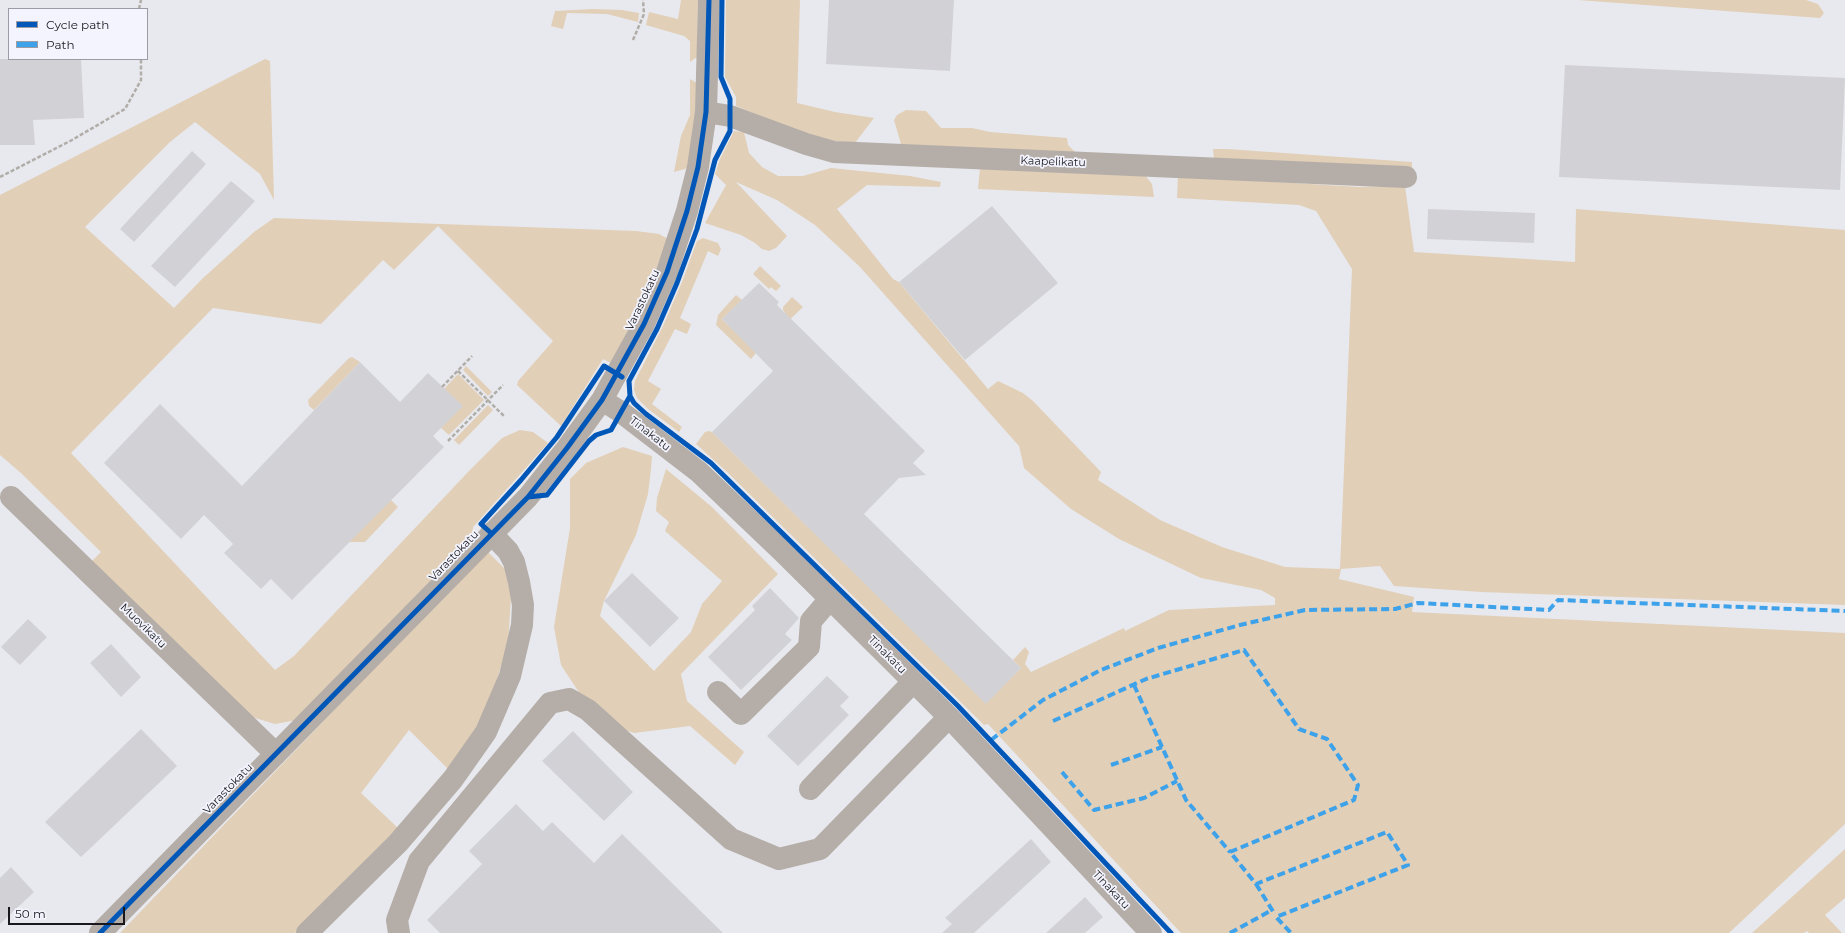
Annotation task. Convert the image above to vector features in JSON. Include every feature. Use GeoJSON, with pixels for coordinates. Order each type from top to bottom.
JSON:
{"type":"FeatureCollection","features":[{"type":"Feature","properties":{"kind":"street","name":"Varastokatu"},"geometry":{"type":"LineString","coordinates":[[100,933],[490,533],[528,497],[567,448],[602,400],[644,324],[667,272],[684,225],[694,186],[706,112],[709,0]]}},
{"type":"Feature","properties":{"kind":"street","name":"Kaapelikatu"},"geometry":{"type":"LineString","coordinates":[[706,112],[730,116],[806,144],[834,152],[1406,177]]}},
{"type":"Feature","properties":{"kind":"street","name":"Tinakatu"},"geometry":{"type":"LineString","coordinates":[[602,400],[621,412],[699,472],[830,599],[949,717],[1151,933]]}},
{"type":"Feature","properties":{"kind":"street","name":"Muovikatu"},"geometry":{"type":"LineString","coordinates":[[11,497],[276,754]]}},
{"type":"Feature","properties":{"kind":"street"},"geometry":{"type":"LineString","coordinates":[[307,933],[398,843],[453,778],[486,732],[510,676],[522,625],[523,605],[520,582],[514,562],[508,551],[490,533]]}},
{"type":"Feature","properties":{"kind":"street"},"geometry":{"type":"LineString","coordinates":[[718,692],[741,714],[809,647],[811,622],[830,599]]}},
{"type":"Feature","properties":{"kind":"street"},"geometry":{"type":"LineString","coordinates":[[810,789],[913,682]]}},
{"type":"Feature","properties":{"kind":"street"},"geometry":{"type":"LineString","coordinates":[[399,933],[397,920],[419,861],[550,703],[569,700],[588,710],[731,838],[779,859],[820,849],[949,717]]}},
{"type":"Feature","properties":{"kind":"path"},"geometry":{"type":"LineString","coordinates":[[634,40],[644,14],[643,0]]}},
{"type":"Feature","properties":{"kind":"path"},"geometry":{"type":"LineString","coordinates":[[0,177],[72,140],[125,109],[141,80],[140,60]]}},
{"type":"Feature","properties":{"kind":"path"},"geometry":{"type":"LineString","coordinates":[[442,387],[472,356]]}},
{"type":"Feature","properties":{"kind":"path"},"geometry":{"type":"LineString","coordinates":[[458,371],[505,417]]}},
{"type":"Feature","properties":{"kind":"path"},"geometry":{"type":"LineString","coordinates":[[448,441],[503,386]]}},
{"type":"Feature","properties":{"kind":"shaded area"},"geometry":{"type":"Polygon","coordinates":[[[681,0],[698,0],[697,57],[690,62],[690,41],[684,36],[646,25],[649,12],[678,19],[681,0]]]}},
{"type":"Feature","properties":{"kind":"shaded area"},"geometry":{"type":"Polygon","coordinates":[[[726,0],[800,0],[797,103],[835,112],[874,118],[855,143],[816,139],[736,106],[736,97],[725,77],[726,0]]]}},
{"type":"Feature","properties":{"kind":"shaded area"},"geometry":{"type":"Polygon","coordinates":[[[1578,0],[1806,0],[1818,4],[1824,13],[1820,18],[1578,0]]]}},
{"type":"Feature","properties":{"kind":"shaded area"},"geometry":{"type":"Polygon","coordinates":[[[593,9],[622,10],[639,13],[638,22],[607,14],[567,13],[563,29],[551,26],[555,11],[593,9]]]}},
{"type":"Feature","properties":{"kind":"shaded area"},"geometry":{"type":"Polygon","coordinates":[[[265,59],[270,61],[274,200],[260,174],[195,122],[170,142],[85,227],[174,308],[202,279],[254,232],[274,218],[636,231],[659,234],[668,239],[645,297],[611,363],[603,359],[561,426],[517,385],[518,381],[553,341],[438,226],[394,270],[383,260],[321,324],[213,308],[71,453],[275,670],[294,656],[502,438],[520,430],[533,432],[548,443],[473,527],[472,538],[297,720],[275,724],[255,718],[238,707],[90,563],[101,552],[21,473],[0,455],[0,195],[265,59]]]}},
{"type":"Feature","properties":{"kind":"shaded area"},"geometry":{"type":"Polygon","coordinates":[[[690,79],[697,83],[695,119],[689,166],[685,169],[674,172],[681,136],[690,115],[690,79]]]}},
{"type":"Feature","properties":{"kind":"shaded area"},"geometry":{"type":"Polygon","coordinates":[[[906,110],[926,111],[941,128],[972,128],[990,132],[1067,138],[1068,145],[1077,154],[909,149],[901,144],[894,120],[897,115],[906,110]]]}},
{"type":"Feature","properties":{"kind":"shaded area"},"geometry":{"type":"Polygon","coordinates":[[[734,131],[744,132],[749,153],[762,167],[778,176],[803,176],[831,168],[910,176],[941,182],[940,187],[867,185],[837,209],[893,279],[899,282],[988,389],[998,381],[1023,393],[1033,401],[1101,472],[1098,480],[1160,520],[1222,547],[1285,567],[1340,569],[1352,269],[1316,211],[1299,205],[1177,198],[1178,176],[1359,187],[1405,186],[1414,252],[1575,262],[1576,209],[1845,230],[1845,605],[1481,592],[1394,586],[1380,566],[1341,569],[1339,579],[1414,597],[1412,612],[1845,633],[1845,824],[1729,933],[1181,933],[988,724],[984,725],[727,472],[696,444],[705,432],[712,432],[986,703],[1021,668],[1013,660],[1025,647],[1029,652],[1025,664],[1031,672],[1124,628],[1125,631],[1169,610],[1275,605],[1275,598],[1261,590],[1201,578],[1119,539],[1071,509],[1024,468],[1019,446],[860,267],[815,225],[777,200],[736,182],[787,236],[776,248],[769,251],[762,249],[741,235],[705,223],[726,185],[715,174],[720,159],[734,131]]]}},
{"type":"Feature","properties":{"kind":"shaded area"},"geometry":{"type":"Polygon","coordinates":[[[1213,149],[1412,162],[1412,171],[1214,160],[1213,149]]]}},
{"type":"Feature","properties":{"kind":"shaded area"},"geometry":{"type":"Polygon","coordinates":[[[980,168],[1144,174],[1152,184],[1154,197],[978,189],[980,168]]]}},
{"type":"Feature","properties":{"kind":"shaded area"},"geometry":{"type":"Polygon","coordinates":[[[703,238],[718,243],[721,249],[718,256],[708,251],[680,318],[691,324],[687,334],[675,329],[648,381],[661,389],[652,404],[682,427],[679,432],[648,409],[637,398],[634,390],[635,381],[663,326],[682,282],[697,241],[703,238]]]}},
{"type":"Feature","properties":{"kind":"shaded area"},"geometry":{"type":"Polygon","coordinates":[[[760,266],[781,286],[776,291],[771,287],[769,289],[753,274],[760,266]]]}},
{"type":"Feature","properties":{"kind":"shaded area"},"geometry":{"type":"Polygon","coordinates":[[[736,295],[742,300],[722,319],[756,353],[751,359],[716,325],[718,315],[736,295]]]}},
{"type":"Feature","properties":{"kind":"shaded area"},"geometry":{"type":"Polygon","coordinates":[[[792,297],[803,307],[783,326],[779,322],[786,314],[783,307],[792,297]]]}},
{"type":"Feature","properties":{"kind":"shaded area"},"geometry":{"type":"Polygon","coordinates":[[[352,357],[360,362],[314,410],[309,406],[308,400],[349,358],[352,357]]]}},
{"type":"Feature","properties":{"kind":"shaded area"},"geometry":{"type":"Polygon","coordinates":[[[466,366],[492,392],[488,396],[463,370],[466,366]]]}},
{"type":"Feature","properties":{"kind":"shaded area"},"geometry":{"type":"Polygon","coordinates":[[[458,374],[484,400],[449,435],[441,428],[462,406],[444,389],[458,374]]]}},
{"type":"Feature","properties":{"kind":"shaded area"},"geometry":{"type":"Polygon","coordinates":[[[488,405],[493,410],[459,445],[454,440],[488,405]]]}},
{"type":"Feature","properties":{"kind":"shaded area"},"geometry":{"type":"Polygon","coordinates":[[[623,447],[652,456],[648,494],[636,535],[604,601],[600,616],[654,671],[691,632],[702,604],[722,581],[665,531],[669,522],[656,511],[657,498],[666,469],[712,507],[778,574],[681,674],[687,701],[744,752],[735,765],[690,726],[634,733],[613,726],[582,697],[561,665],[554,627],[570,528],[570,479],[586,463],[623,447]]]}},
{"type":"Feature","properties":{"kind":"shaded area"},"geometry":{"type":"Polygon","coordinates":[[[391,500],[398,507],[365,542],[349,542],[391,500]]]}},
{"type":"Feature","properties":{"kind":"shaded area"},"geometry":{"type":"Polygon","coordinates":[[[487,551],[506,570],[511,597],[508,644],[488,708],[450,771],[409,730],[361,793],[399,829],[295,933],[120,933],[487,551]]]}},
{"type":"Feature","properties":{"kind":"shaded area"},"geometry":{"type":"Polygon","coordinates":[[[1845,849],[1845,898],[1825,915],[1842,933],[1809,933],[1807,931],[1804,933],[1752,933],[1845,849]]]}},
{"type":"Feature","properties":{"kind":"building"},"geometry":{"type":"Polygon","coordinates":[[[829,0],[954,0],[950,71],[826,64],[829,0]]]}},
{"type":"Feature","properties":{"kind":"building"},"geometry":{"type":"Polygon","coordinates":[[[0,59],[81,60],[84,118],[33,120],[35,145],[0,145],[0,59]]]}},
{"type":"Feature","properties":{"kind":"building"},"geometry":{"type":"Polygon","coordinates":[[[1565,65],[1845,78],[1840,190],[1559,177],[1565,65]]]}},
{"type":"Feature","properties":{"kind":"building"},"geometry":{"type":"Polygon","coordinates":[[[192,151],[206,164],[134,242],[120,229],[192,151]]]}},
{"type":"Feature","properties":{"kind":"building"},"geometry":{"type":"Polygon","coordinates":[[[231,181],[255,201],[175,287],[151,266],[231,181]]]}},
{"type":"Feature","properties":{"kind":"building"},"geometry":{"type":"Polygon","coordinates":[[[992,206],[1058,283],[965,360],[899,282],[992,206]]]}},
{"type":"Feature","properties":{"kind":"building"},"geometry":{"type":"Polygon","coordinates":[[[1428,209],[1535,213],[1534,243],[1427,239],[1428,209]]]}},
{"type":"Feature","properties":{"kind":"building"},"geometry":{"type":"Polygon","coordinates":[[[759,283],[779,302],[777,305],[925,451],[913,463],[926,475],[899,478],[864,514],[1021,668],[986,704],[712,432],[773,371],[722,319],[759,283]]]}},
{"type":"Feature","properties":{"kind":"building"},"geometry":{"type":"Polygon","coordinates":[[[360,362],[400,402],[428,373],[463,406],[433,436],[444,447],[292,600],[271,579],[261,589],[224,553],[233,544],[204,515],[181,539],[104,463],[160,404],[242,486],[360,362]]]}},
{"type":"Feature","properties":{"kind":"building"},"geometry":{"type":"Polygon","coordinates":[[[632,573],[679,618],[650,647],[604,601],[632,573]]]}},
{"type":"Feature","properties":{"kind":"building"},"geometry":{"type":"Polygon","coordinates":[[[770,588],[799,618],[785,634],[792,640],[741,690],[708,657],[755,610],[752,606],[770,588]]]}},
{"type":"Feature","properties":{"kind":"building"},"geometry":{"type":"Polygon","coordinates":[[[28,619],[47,637],[20,665],[1,647],[28,619]]]}},
{"type":"Feature","properties":{"kind":"building"},"geometry":{"type":"Polygon","coordinates":[[[111,644],[141,677],[121,697],[90,663],[111,644]]]}},
{"type":"Feature","properties":{"kind":"building"},"geometry":{"type":"Polygon","coordinates":[[[827,676],[849,697],[840,706],[849,715],[798,766],[767,736],[827,676]]]}},
{"type":"Feature","properties":{"kind":"building"},"geometry":{"type":"Polygon","coordinates":[[[141,729],[177,766],[81,857],[45,822],[141,729]]]}},
{"type":"Feature","properties":{"kind":"building"},"geometry":{"type":"Polygon","coordinates":[[[573,731],[633,792],[604,821],[542,761],[573,731]]]}},
{"type":"Feature","properties":{"kind":"building"},"geometry":{"type":"Polygon","coordinates":[[[516,804],[543,831],[552,822],[594,863],[622,834],[723,933],[440,933],[427,920],[482,864],[469,851],[516,804]]]}},
{"type":"Feature","properties":{"kind":"building"},"geometry":{"type":"Polygon","coordinates":[[[1031,839],[1051,862],[974,933],[942,933],[952,924],[945,918],[1031,839]]]}},
{"type":"Feature","properties":{"kind":"building"},"geometry":{"type":"Polygon","coordinates":[[[11,867],[34,892],[0,924],[0,878],[11,867]]]}},
{"type":"Feature","properties":{"kind":"building"},"geometry":{"type":"Polygon","coordinates":[[[1085,897],[1103,917],[1085,933],[1046,933],[1085,897]]]}},
{"type":"Feature","properties":{"kind":"marked path"},"geometry":{"type":"LineString","coordinates":[[991,740],[1043,700],[1101,670],[1158,648],[1240,625],[1305,610],[1395,609],[1418,603],[1549,610],[1558,600],[1845,611]]}},
{"type":"Feature","properties":{"kind":"marked path"},"geometry":{"type":"LineString","coordinates":[[1053,721],[1146,679],[1244,650],[1299,729],[1327,739],[1358,785],[1354,800],[1230,852],[1256,884],[1387,832],[1408,865],[1276,917],[1291,933]]}},
{"type":"Feature","properties":{"kind":"marked path"},"geometry":{"type":"LineString","coordinates":[[1134,685],[1186,800],[1230,852]]}},
{"type":"Feature","properties":{"kind":"marked path"},"geometry":{"type":"LineString","coordinates":[[1111,765],[1162,747]]}},
{"type":"Feature","properties":{"kind":"marked path"},"geometry":{"type":"LineString","coordinates":[[1062,772],[1094,810],[1144,798],[1177,781]]}},
{"type":"Feature","properties":{"kind":"marked path"},"geometry":{"type":"LineString","coordinates":[[1256,884],[1274,913]]}},
{"type":"Feature","properties":{"kind":"marked path"},"geometry":{"type":"LineString","coordinates":[[1230,933],[1272,910]]}},
{"type":"Feature","properties":{"kind":"cycle path"},"geometry":{"type":"LineString","coordinates":[[100,933],[528,497],[567,448],[602,400],[644,324],[667,272],[687,211],[698,167],[706,112],[709,0]]}},
{"type":"Feature","properties":{"kind":"cycle path"},"geometry":{"type":"LineString","coordinates":[[528,497],[547,495],[589,441],[596,435],[611,430],[630,396],[629,381],[657,329],[677,283],[697,229],[715,160],[730,131],[730,99],[721,77],[722,0]]}},
{"type":"Feature","properties":{"kind":"cycle path"},"geometry":{"type":"LineString","coordinates":[[491,533],[481,524],[557,437],[604,366],[622,377]]}},
{"type":"Feature","properties":{"kind":"cycle path"},"geometry":{"type":"LineString","coordinates":[[630,396],[634,403],[646,414],[711,463],[958,706],[1171,933]]}}]}
